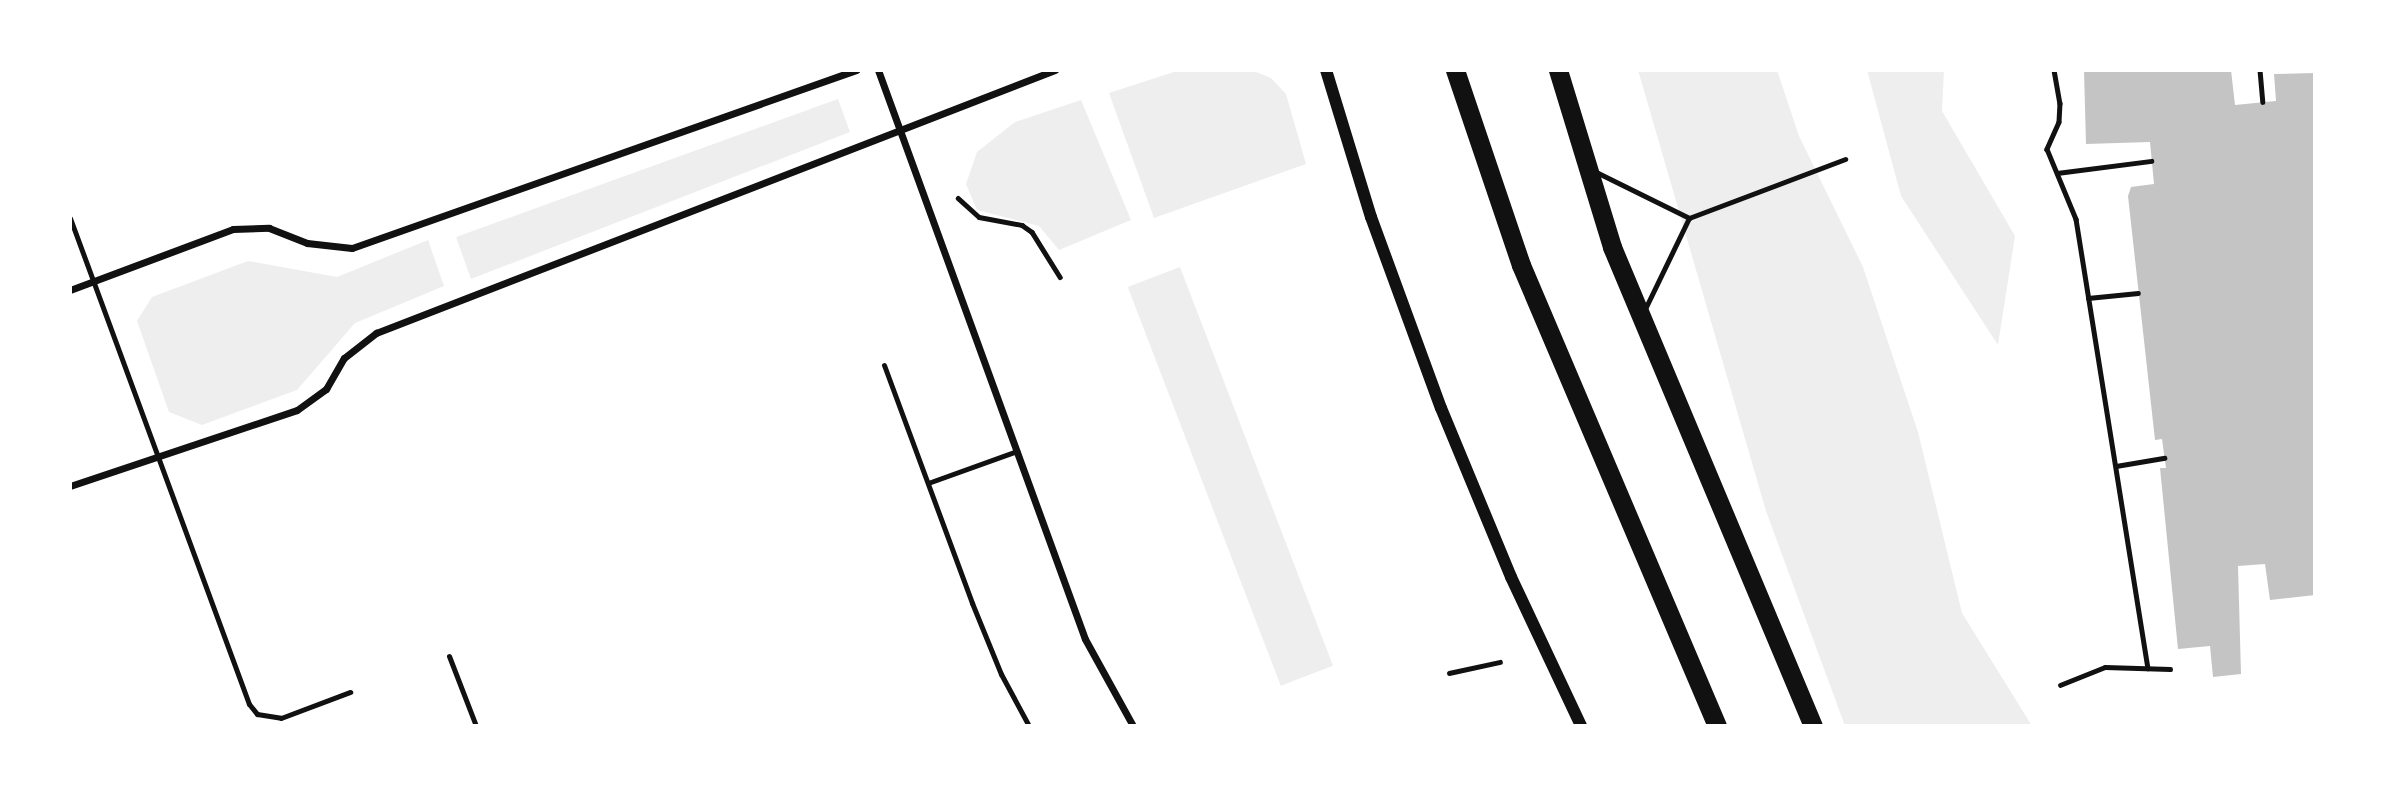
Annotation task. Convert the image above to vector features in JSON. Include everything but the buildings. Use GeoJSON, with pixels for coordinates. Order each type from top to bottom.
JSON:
{"type":"FeatureCollection","features":[{"type":"Feature","properties":{"kind":"highway"},"geometry":{"type":"LineString","coordinates":[[1455,70],[1521,265],[1715,726]]}},
{"type":"Feature","properties":{"kind":"highway"},"geometry":{"type":"LineString","coordinates":[[1558,70],[1612,247],[1813,726]]}},
{"type":"Feature","properties":{"kind":"street"},"geometry":{"type":"LineString","coordinates":[[70,290],[233,229],[269,228],[307,243],[352,248],[856,70]]}},
{"type":"Feature","properties":{"kind":"street"},"geometry":{"type":"LineString","coordinates":[[878,70],[1085,639],[1133,726]]}},
{"type":"Feature","properties":{"kind":"street"},"geometry":{"type":"LineString","coordinates":[[70,486],[297,410],[326,389],[344,358],[376,333],[1055,70]]}},
{"type":"Feature","properties":{"kind":"street"},"geometry":{"type":"LineString","coordinates":[[1325,70],[1371,217],[1441,408],[1511,577],[1581,726]]}},
{"type":"Feature","properties":{"kind":"lane"},"geometry":{"type":"LineString","coordinates":[[1641,317],[1689,218],[1845,159]]}},
{"type":"Feature","properties":{"kind":"lane"},"geometry":{"type":"LineString","coordinates":[[1588,168],[1689,218]]}},
{"type":"Feature","properties":{"kind":"lane"},"geometry":{"type":"LineString","coordinates":[[70,218],[249,704],[257,714],[282,718],[350,692]]}},
{"type":"Feature","properties":{"kind":"lane"},"geometry":{"type":"LineString","coordinates":[[884,365],[996,662],[1029,726]]}},
{"type":"Feature","properties":{"kind":"lane"},"geometry":{"type":"LineString","coordinates":[[928,483],[1017,451]]}},
{"type":"Feature","properties":{"kind":"lane"},"geometry":{"type":"LineString","coordinates":[[449,656],[476,726]]}},
{"type":"Feature","properties":{"kind":"path"},"geometry":{"type":"LineString","coordinates":[[2054,70],[2060,103],[2047,149],[2076,219],[2148,668]]}},
{"type":"Feature","properties":{"kind":"path"},"geometry":{"type":"LineString","coordinates":[[2260,70],[2263,102]]}},
{"type":"Feature","properties":{"kind":"path"},"geometry":{"type":"LineString","coordinates":[[2057,173],[2151,161]]}},
{"type":"Feature","properties":{"kind":"path"},"geometry":{"type":"LineString","coordinates":[[958,198],[979,217],[1022,225],[1032,232],[1060,277]]}},
{"type":"Feature","properties":{"kind":"path"},"geometry":{"type":"LineString","coordinates":[[2088,298],[2138,293]]}},
{"type":"Feature","properties":{"kind":"path"},"geometry":{"type":"LineString","coordinates":[[2116,466],[2164,458]]}},
{"type":"Feature","properties":{"kind":"path"},"geometry":{"type":"LineString","coordinates":[[1449,673],[1500,662]]}},
{"type":"Feature","properties":{"kind":"path"},"geometry":{"type":"LineString","coordinates":[[2060,685],[2105,667],[2170,669]]}},
{"type":"Feature","properties":{"kind":"shaded area"},"geometry":{"type":"Polygon","coordinates":[[[1180,70],[1251,70],[1271,78],[1286,94],[1306,164],[1154,218],[1109,93],[1180,70]]]}},
{"type":"Feature","properties":{"kind":"shaded area"},"geometry":{"type":"Polygon","coordinates":[[[1638,70],[1777,70],[1799,136],[1863,267],[1918,432],[1962,613],[2032,726],[1845,726],[1766,511],[1638,70]]]}},
{"type":"Feature","properties":{"kind":"shaded area"},"geometry":{"type":"Polygon","coordinates":[[[1867,70],[1944,70],[1942,111],[2015,236],[1998,345],[1901,196],[1867,70]]]}},
{"type":"Feature","properties":{"kind":"shaded area"},"geometry":{"type":"Polygon","coordinates":[[[838,99],[850,132],[471,279],[456,237],[838,99]]]}},
{"type":"Feature","properties":{"kind":"shaded area"},"geometry":{"type":"Polygon","coordinates":[[[1081,100],[1131,220],[1059,250],[1039,226],[977,210],[966,184],[977,152],[1015,122],[1081,100]]]}},
{"type":"Feature","properties":{"kind":"shaded area"},"geometry":{"type":"Polygon","coordinates":[[[428,240],[444,286],[355,323],[297,390],[202,425],[169,412],[137,321],[152,297],[248,261],[337,277],[428,240]]]}},
{"type":"Feature","properties":{"kind":"shaded area"},"geometry":{"type":"Polygon","coordinates":[[[1180,267],[1333,666],[1281,686],[1128,287],[1180,267]]]}}]}
